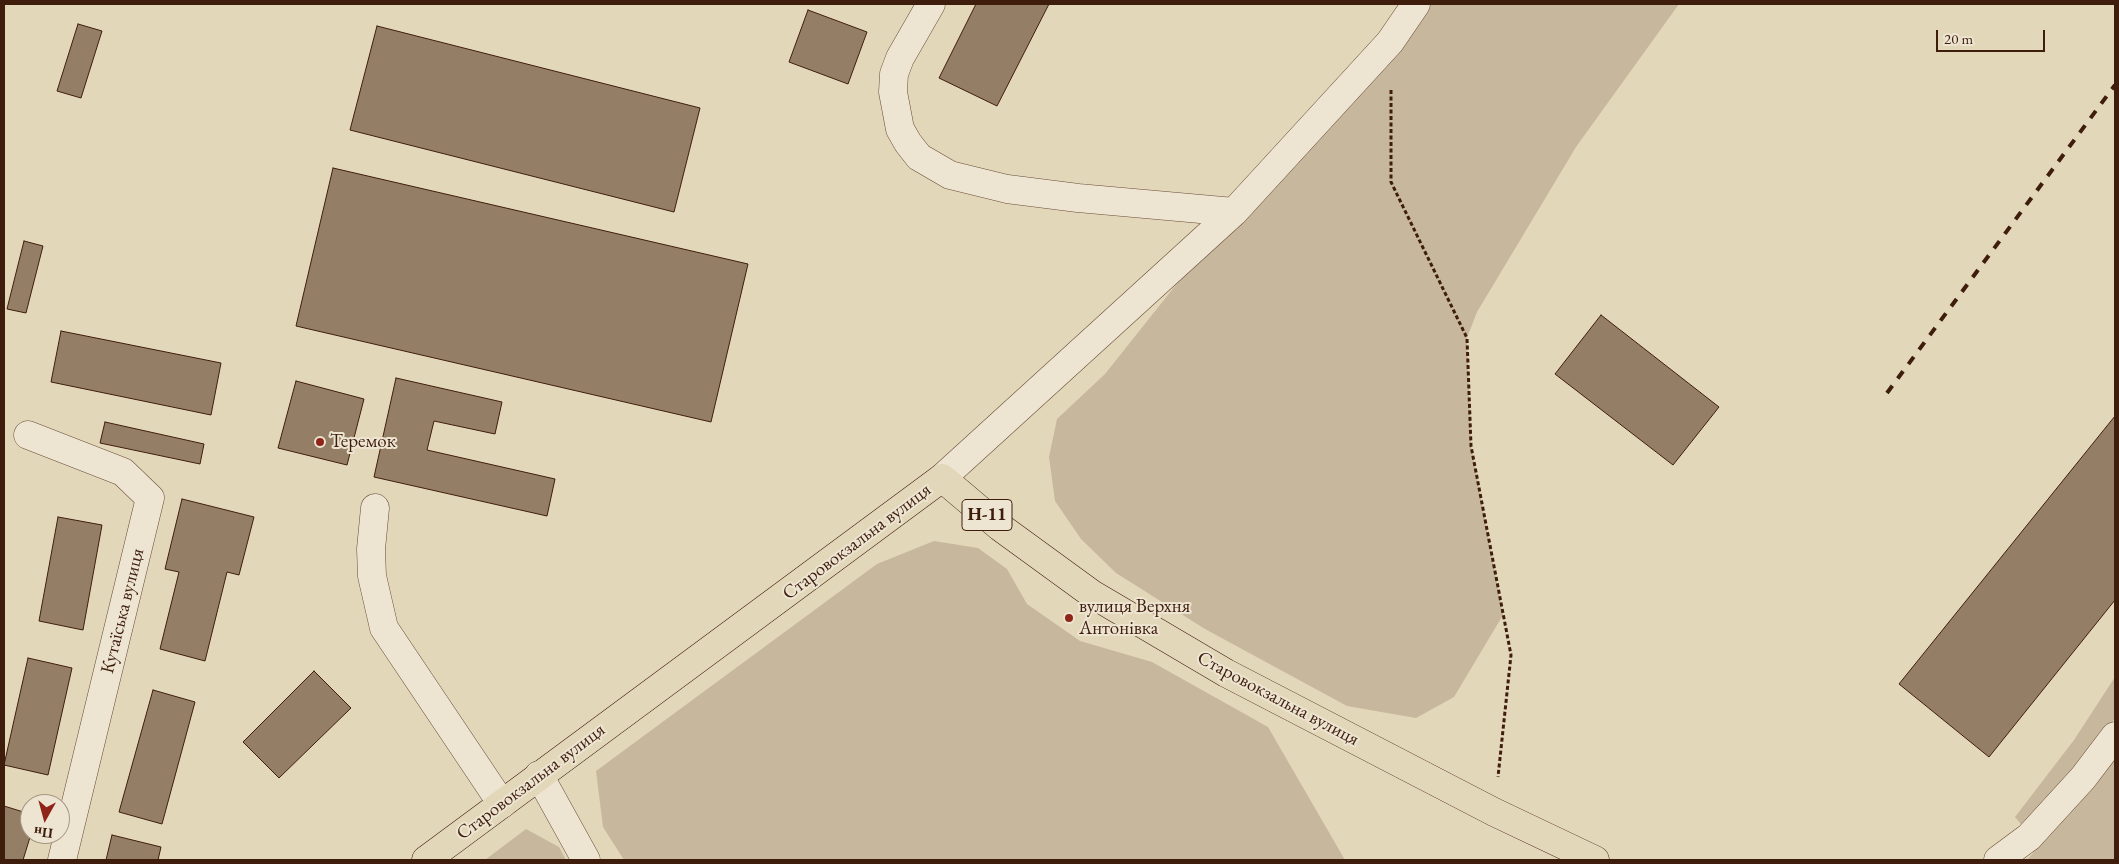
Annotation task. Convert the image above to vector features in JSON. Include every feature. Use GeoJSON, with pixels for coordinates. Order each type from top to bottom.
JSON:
{"type":"FeatureCollection","features":[{"type":"Feature","properties":{"kind":"main road","name":"Старовокзальна вулиця"},"geometry":{"type":"LineString","coordinates":[[426,860],[942,478],[1000,527],[1092,594],[1226,673],[1494,812],[1595,860]]}},
{"type":"Feature","properties":{"kind":"street"},"geometry":{"type":"LineString","coordinates":[[931,4],[900,58],[894,74],[893,92],[900,129],[919,157],[950,175],[1007,189],[1078,198],[1234,212]]}},
{"type":"Feature","properties":{"kind":"street"},"geometry":{"type":"LineString","coordinates":[[942,478],[1234,212],[1390,42],[1416,4]]}},
{"type":"Feature","properties":{"kind":"street","name":"Кутаїська вулиця"},"geometry":{"type":"LineString","coordinates":[[28,435],[123,472],[150,498],[62,860]]}},
{"type":"Feature","properties":{"kind":"street"},"geometry":{"type":"LineString","coordinates":[[375,508],[371,549],[372,576],[384,628],[502,804]]}},
{"type":"Feature","properties":{"kind":"street"},"geometry":{"type":"LineString","coordinates":[[1998,860],[2029,837],[2083,778],[2115,736]]}},
{"type":"Feature","properties":{"kind":"street"},"geometry":{"type":"LineString","coordinates":[[540,775],[586,860]]}},
{"type":"Feature","properties":{"kind":"path"},"geometry":{"type":"LineString","coordinates":[[1390,42],[1391,182],[1467,338],[1470,446],[1511,655],[1494,812]]}},
{"type":"Feature","properties":{"kind":"shaded area"},"geometry":{"type":"Polygon","coordinates":[[[1416,4],[1679,4],[1576,147],[1477,312],[1467,338],[1471,446],[1503,615],[1454,697],[1416,718],[1347,706],[1205,629],[1116,573],[1081,539],[1055,501],[1049,457],[1057,419],[1105,374],[1234,212],[1416,4]]]}},
{"type":"Feature","properties":{"kind":"shaded area"},"geometry":{"type":"Polygon","coordinates":[[[934,541],[978,548],[1007,569],[1027,604],[1080,641],[1152,662],[1268,727],[1345,860],[624,860],[603,827],[596,771],[877,564],[934,541]]]}},
{"type":"Feature","properties":{"kind":"shaded area"},"geometry":{"type":"Polygon","coordinates":[[[2115,677],[2115,718],[2076,772],[2024,828],[2015,817],[2074,740],[2115,677]]]}},
{"type":"Feature","properties":{"kind":"shaded area"},"geometry":{"type":"Polygon","coordinates":[[[2115,759],[2115,860],[2027,860],[2115,759]]]}},
{"type":"Feature","properties":{"kind":"shaded area"},"geometry":{"type":"Polygon","coordinates":[[[526,829],[559,847],[566,860],[485,860],[526,829]]]}},
{"type":"Feature","properties":{"kind":"building"},"geometry":{"type":"Polygon","coordinates":[[[976,4],[1049,4],[997,106],[939,78],[976,4]]]}},
{"type":"Feature","properties":{"kind":"building"},"geometry":{"type":"Polygon","coordinates":[[[808,10],[867,32],[848,84],[789,62],[808,10]]]}},
{"type":"Feature","properties":{"kind":"building"},"geometry":{"type":"Polygon","coordinates":[[[78,24],[102,31],[81,98],[57,91],[78,24]]]}},
{"type":"Feature","properties":{"kind":"building"},"geometry":{"type":"Polygon","coordinates":[[[377,26],[700,108],[674,212],[350,130],[377,26]]]}},
{"type":"Feature","properties":{"kind":"building"},"geometry":{"type":"Polygon","coordinates":[[[333,168],[748,264],[711,422],[296,326],[333,168]]]}},
{"type":"Feature","properties":{"kind":"building"},"geometry":{"type":"Polygon","coordinates":[[[24,241],[43,246],[26,313],[7,309],[24,241]]]}},
{"type":"Feature","properties":{"kind":"building"},"geometry":{"type":"Polygon","coordinates":[[[1601,315],[1719,407],[1673,465],[1555,374],[1601,315]]]}},
{"type":"Feature","properties":{"kind":"building"},"geometry":{"type":"Polygon","coordinates":[[[61,331],[221,363],[211,415],[51,382],[61,331]]]}},
{"type":"Feature","properties":{"kind":"building"},"geometry":{"type":"Polygon","coordinates":[[[396,378],[502,402],[495,434],[434,421],[427,450],[555,479],[547,516],[374,477],[396,378]]]}},
{"type":"Feature","properties":{"kind":"building"},"geometry":{"type":"Polygon","coordinates":[[[296,381],[364,399],[347,465],[278,448],[296,381]]]}},
{"type":"Feature","properties":{"kind":"building"},"geometry":{"type":"Polygon","coordinates":[[[2115,416],[2115,600],[1989,757],[1899,684],[2115,416]]]}},
{"type":"Feature","properties":{"kind":"building"},"geometry":{"type":"Polygon","coordinates":[[[105,422],[204,444],[200,464],[100,443],[105,422]]]}},
{"type":"Feature","properties":{"kind":"building"},"geometry":{"type":"Polygon","coordinates":[[[182,499],[254,517],[239,575],[227,572],[205,661],[160,649],[179,572],[165,569],[182,499]]]}},
{"type":"Feature","properties":{"kind":"building"},"geometry":{"type":"Polygon","coordinates":[[[58,517],[102,525],[83,630],[39,621],[58,517]]]}},
{"type":"Feature","properties":{"kind":"building"},"geometry":{"type":"Polygon","coordinates":[[[28,658],[72,668],[48,775],[4,765],[28,658]]]}},
{"type":"Feature","properties":{"kind":"building"},"geometry":{"type":"Polygon","coordinates":[[[314,671],[351,708],[279,778],[243,742],[314,671]]]}},
{"type":"Feature","properties":{"kind":"building"},"geometry":{"type":"Polygon","coordinates":[[[153,690],[195,702],[162,824],[119,812],[153,690]]]}},
{"type":"Feature","properties":{"kind":"building"},"geometry":{"type":"Polygon","coordinates":[[[4,806],[20,811],[20,844],[28,844],[23,860],[4,860],[4,806]]]}},
{"type":"Feature","properties":{"kind":"building"},"geometry":{"type":"Polygon","coordinates":[[[112,835],[161,847],[158,860],[106,860],[112,835]]]}},
{"type":"Feature","properties":{"kind":"railway"},"geometry":{"type":"LineString","coordinates":[[1887,393],[2115,85]]}},
{"type":"Feature","properties":{"kind":"place","name":"Теремок"},"geometry":{"type":"Point","coordinates":[320,442]}},
{"type":"Feature","properties":{"kind":"place","name":"вулиця Верхня Антонівка"},"geometry":{"type":"Point","coordinates":[1069,618]}}]}
